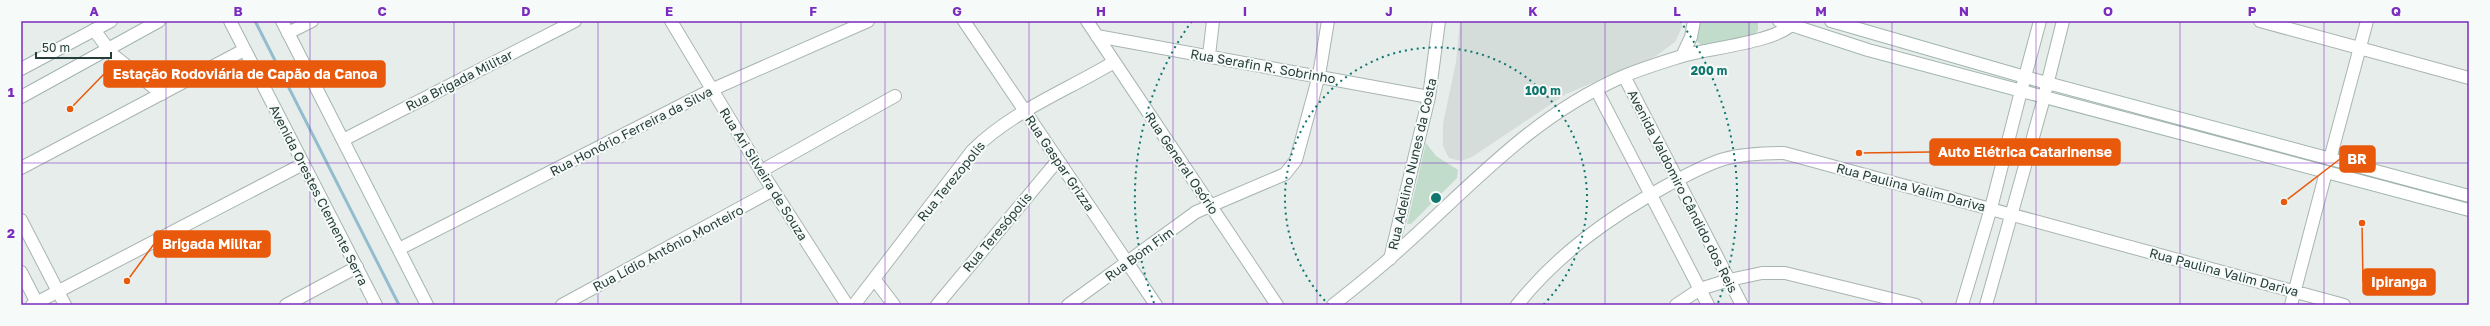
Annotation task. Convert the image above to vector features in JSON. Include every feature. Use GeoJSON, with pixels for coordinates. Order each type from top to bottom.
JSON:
{"type":"FeatureCollection","features":[{"type":"Feature","properties":{"kind":"street"},"geometry":{"type":"LineString","coordinates":[[21,69],[111,21]]}},
{"type":"Feature","properties":{"kind":"street"},"geometry":{"type":"LineString","coordinates":[[21,97],[159,21]]}},
{"type":"Feature","properties":{"kind":"street","name":"Avenida Orestes Clemente Serra"},"geometry":{"type":"LineString","coordinates":[[230,21],[376,305]]}},
{"type":"Feature","properties":{"kind":"street"},"geometry":{"type":"LineString","coordinates":[[282,21],[427,305]]}},
{"type":"Feature","properties":{"kind":"street"},"geometry":{"type":"LineString","coordinates":[[288,33],[312,21]]}},
{"type":"Feature","properties":{"kind":"street","name":"Rua Brigada Militar"},"geometry":{"type":"LineString","coordinates":[[343,140],[575,21]]}},
{"type":"Feature","properties":{"kind":"street","name":"Rua Ari Silveira de Souza"},"geometry":{"type":"LineString","coordinates":[[671,21],[711,90],[761,171],[847,305]]}},
{"type":"Feature","properties":{"kind":"street","name":"Rua Honório Ferreira da Silva"},"geometry":{"type":"LineString","coordinates":[[399,249],[711,90],[868,21]]}},
{"type":"Feature","properties":{"kind":"street","name":"Rua Gaspar Grizza"},"geometry":{"type":"LineString","coordinates":[[964,21],[1156,305]]}},
{"type":"Feature","properties":{"kind":"street","name":"Rua General Osório"},"geometry":{"type":"LineString","coordinates":[[1087,21],[1276,305]]}},
{"type":"Feature","properties":{"kind":"street"},"geometry":{"type":"LineString","coordinates":[[1209,55],[1213,21]]}},
{"type":"Feature","properties":{"kind":"street","name":"Rua Bom Fim"},"geometry":{"type":"LineString","coordinates":[[1068,305],[1196,212],[1285,174],[1296,160],[1319,75],[1328,21]]}},
{"type":"Feature","properties":{"kind":"street","name":"Rua Adelino Nunes da Costa"},"geometry":{"type":"LineString","coordinates":[[1390,259],[1429,97],[1439,21]]}},
{"type":"Feature","properties":{"kind":"street"},"geometry":{"type":"LineString","coordinates":[[1682,56],[1691,37],[1694,21]]}},
{"type":"Feature","properties":{"kind":"street"},"geometry":{"type":"LineString","coordinates":[[1779,21],[1794,23],[1868,50],[2021,92],[2469,210]]}},
{"type":"Feature","properties":{"kind":"street"},"geometry":{"type":"LineString","coordinates":[[1830,21],[2025,77],[2469,196]]}},
{"type":"Feature","properties":{"kind":"street"},"geometry":{"type":"LineString","coordinates":[[1962,305],[1992,208],[2040,21]]}},
{"type":"Feature","properties":{"kind":"street"},"geometry":{"type":"LineString","coordinates":[[1986,305],[2044,98],[2063,21]]}},
{"type":"Feature","properties":{"kind":"street"},"geometry":{"type":"LineString","coordinates":[[2260,21],[2361,47],[2469,78]]}},
{"type":"Feature","properties":{"kind":"street"},"geometry":{"type":"LineString","coordinates":[[2330,159],[2367,21]]}},
{"type":"Feature","properties":{"kind":"street"},"geometry":{"type":"LineString","coordinates":[[1333,305],[1390,259],[1511,145],[1568,106],[1624,76],[1682,56],[1775,36],[1794,23]]}},
{"type":"Feature","properties":{"kind":"street"},"geometry":{"type":"LineString","coordinates":[[94,30],[108,49],[162,94]]}},
{"type":"Feature","properties":{"kind":"street","name":"Rua Serafin R. Sobrinho"},"geometry":{"type":"LineString","coordinates":[[1097,36],[1319,75],[1429,97]]}},
{"type":"Feature","properties":{"kind":"street"},"geometry":{"type":"LineString","coordinates":[[21,168],[244,50]]}},
{"type":"Feature","properties":{"kind":"street","name":"Rua Terezopolis"},"geometry":{"type":"LineString","coordinates":[[854,305],[972,152],[986,138],[1025,110],[1114,62]]}},
{"type":"Feature","properties":{"kind":"street","name":"Avenida Valdomiro Cândido dos Reis"},"geometry":{"type":"LineString","coordinates":[[1624,76],[1742,305]]}},
{"type":"Feature","properties":{"kind":"street"},"geometry":{"type":"LineString","coordinates":[[1597,91],[1708,305]]}},
{"type":"Feature","properties":{"kind":"street"},"geometry":{"type":"LineString","coordinates":[[761,171],[895,96]]}},
{"type":"Feature","properties":{"kind":"street","name":"Rua Paulina Valim Dariva"},"geometry":{"type":"LineString","coordinates":[[1517,305],[1546,271],[1582,239],[1617,214],[1678,180],[1723,159],[1757,153],[1784,153],[1992,208],[2344,305]]}},
{"type":"Feature","properties":{"kind":"street","name":"Rua Teresópolis"},"geometry":{"type":"LineString","coordinates":[[937,305],[1058,160]]}},
{"type":"Feature","properties":{"kind":"street"},"geometry":{"type":"LineString","coordinates":[[21,272],[35,304],[303,164]]}},
{"type":"Feature","properties":{"kind":"street"},"geometry":{"type":"LineString","coordinates":[[2291,305],[2326,172]]}},
{"type":"Feature","properties":{"kind":"street","name":"Rua Lídio Antônio Monteiro"},"geometry":{"type":"LineString","coordinates":[[562,305],[773,190]]}},
{"type":"Feature","properties":{"kind":"street"},"geometry":{"type":"LineString","coordinates":[[21,220],[65,305]]}},
{"type":"Feature","properties":{"kind":"street"},"geometry":{"type":"LineString","coordinates":[[286,305],[357,267]]}},
{"type":"Feature","properties":{"kind":"street"},"geometry":{"type":"LineString","coordinates":[[1676,305],[1700,289],[1729,280],[1762,273],[1785,273],[1916,305]]}},
{"type":"Feature","properties":{"kind":"street"},"geometry":{"type":"LineString","coordinates":[[874,280],[894,305]]}},
{"type":"Feature","properties":{"kind":"shaded area"},"geometry":{"type":"Polygon","coordinates":[[[1460,21],[1681,21],[1682,27],[1675,42],[1656,56],[1566,94],[1472,157],[1461,161],[1449,158],[1443,146],[1443,124],[1456,62],[1460,21]]]}},
{"type":"Feature","properties":{"kind":"green space"},"geometry":{"type":"Polygon","coordinates":[[[1697,21],[1758,21],[1758,30],[1755,34],[1703,47],[1696,40],[1697,21]]]}},
{"type":"Feature","properties":{"kind":"green space"},"geometry":{"type":"Polygon","coordinates":[[[1426,143],[1436,156],[1458,170],[1457,178],[1411,224],[1407,224],[1426,143]]]}},
{"type":"Feature","properties":{"kind":"waterway"},"geometry":{"type":"LineString","coordinates":[[255,21],[399,305]]}},
{"type":"Feature","properties":{"kind":"place","name":"Estação Rodoviária de Capão da Canoa"},"geometry":{"type":"Point","coordinates":[70,109]}},
{"type":"Feature","properties":{"kind":"place","name":"Auto Elétrica Catarinense"},"geometry":{"type":"Point","coordinates":[1859,153]}},
{"type":"Feature","properties":{"kind":"place","name":"BR"},"geometry":{"type":"Point","coordinates":[2284,202]}},
{"type":"Feature","properties":{"kind":"place","name":"Ipiranga"},"geometry":{"type":"Point","coordinates":[2362,223]}},
{"type":"Feature","properties":{"kind":"place","name":"Brigada Militar"},"geometry":{"type":"Point","coordinates":[127,281]}}]}
